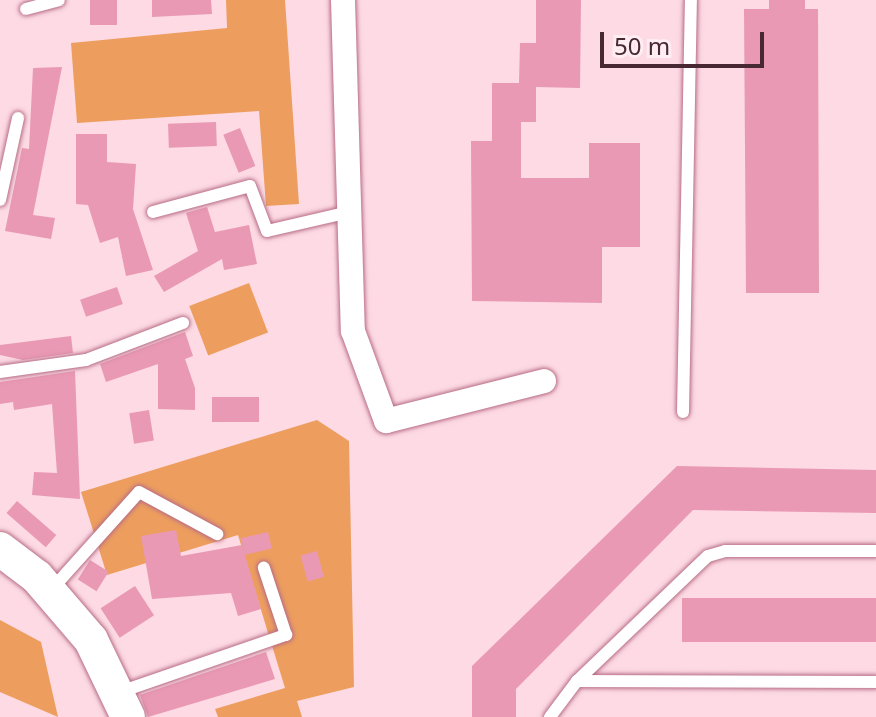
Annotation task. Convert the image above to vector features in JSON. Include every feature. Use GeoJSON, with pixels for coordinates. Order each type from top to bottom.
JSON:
{"type":"FeatureCollection","features":[{"type":"Feature","properties":{"kind":"street"},"geometry":{"type":"LineString","coordinates":[[343,0],[353,331],[386,421],[544,381]]}},
{"type":"Feature","properties":{"kind":"street"},"geometry":{"type":"LineString","coordinates":[[0,549],[50,592],[91,640],[123,705]]}},
{"type":"Feature","properties":{"kind":"lane"},"geometry":{"type":"LineString","coordinates":[[26,9],[59,0]]}},
{"type":"Feature","properties":{"kind":"lane"},"geometry":{"type":"LineString","coordinates":[[683,412],[691,0]]}},
{"type":"Feature","properties":{"kind":"lane"},"geometry":{"type":"LineString","coordinates":[[0,200],[18,118]]}},
{"type":"Feature","properties":{"kind":"lane"},"geometry":{"type":"LineString","coordinates":[[153,212],[250,186],[267,231],[349,212]]}},
{"type":"Feature","properties":{"kind":"lane"},"geometry":{"type":"LineString","coordinates":[[0,372],[86,360],[183,323]]}},
{"type":"Feature","properties":{"kind":"lane"},"geometry":{"type":"LineString","coordinates":[[50,592],[139,492],[217,534]]}},
{"type":"Feature","properties":{"kind":"lane"},"geometry":{"type":"LineString","coordinates":[[550,717],[577,681],[708,556],[725,551],[876,551]]}},
{"type":"Feature","properties":{"kind":"lane"},"geometry":{"type":"LineString","coordinates":[[123,705],[286,635],[264,568]]}},
{"type":"Feature","properties":{"kind":"lane"},"geometry":{"type":"LineString","coordinates":[[577,681],[876,682]]}},
{"type":"Feature","properties":{"kind":"shaded area"},"geometry":{"type":"Polygon","coordinates":[[[226,0],[285,0],[299,204],[266,206],[259,111],[77,123],[71,43],[227,28],[226,0]]]}},
{"type":"Feature","properties":{"kind":"shaded area"},"geometry":{"type":"Polygon","coordinates":[[[249,283],[268,332],[208,355],[189,306],[249,283]]]}},
{"type":"Feature","properties":{"kind":"shaded area"},"geometry":{"type":"Polygon","coordinates":[[[317,420],[349,441],[354,687],[297,701],[302,717],[218,717],[215,709],[285,688],[238,535],[107,575],[81,492],[317,420]]]}},
{"type":"Feature","properties":{"kind":"shaded area"},"geometry":{"type":"Polygon","coordinates":[[[0,620],[41,642],[58,717],[0,692],[0,620]]]}},
{"type":"Feature","properties":{"kind":"building"},"geometry":{"type":"Polygon","coordinates":[[[90,0],[117,0],[117,25],[90,25],[90,0]]]}},
{"type":"Feature","properties":{"kind":"building"},"geometry":{"type":"Polygon","coordinates":[[[152,0],[211,0],[212,14],[152,17],[152,0]]]}},
{"type":"Feature","properties":{"kind":"building"},"geometry":{"type":"Polygon","coordinates":[[[536,0],[581,0],[580,88],[536,87],[536,122],[521,122],[521,178],[589,178],[589,143],[640,143],[640,247],[602,247],[602,303],[472,301],[471,141],[492,141],[492,83],[519,83],[520,43],[536,43],[536,0]]]}},
{"type":"Feature","properties":{"kind":"building"},"geometry":{"type":"Polygon","coordinates":[[[769,0],[805,0],[805,9],[818,9],[819,293],[746,293],[744,9],[769,9],[769,0]]]}},
{"type":"Feature","properties":{"kind":"building"},"geometry":{"type":"Polygon","coordinates":[[[62,67],[33,215],[55,218],[51,239],[5,231],[22,148],[29,149],[33,68],[62,67]]]}},
{"type":"Feature","properties":{"kind":"building"},"geometry":{"type":"Polygon","coordinates":[[[216,122],[217,146],[169,148],[168,124],[216,122]]]}},
{"type":"Feature","properties":{"kind":"building"},"geometry":{"type":"Polygon","coordinates":[[[240,128],[255,166],[239,173],[223,135],[240,128]]]}},
{"type":"Feature","properties":{"kind":"building"},"geometry":{"type":"Polygon","coordinates":[[[76,134],[107,134],[107,162],[136,164],[133,209],[153,270],[126,276],[118,237],[100,243],[88,205],[76,204],[76,134]]]}},
{"type":"Feature","properties":{"kind":"building"},"geometry":{"type":"Polygon","coordinates":[[[207,207],[215,232],[249,225],[257,264],[224,270],[222,259],[164,292],[154,276],[198,251],[186,213],[207,207]]]}},
{"type":"Feature","properties":{"kind":"building"},"geometry":{"type":"Polygon","coordinates":[[[117,287],[123,304],[86,317],[80,300],[117,287]]]}},
{"type":"Feature","properties":{"kind":"building"},"geometry":{"type":"Polygon","coordinates":[[[185,332],[193,356],[185,359],[195,388],[195,410],[158,409],[158,364],[106,382],[100,364],[185,332]]]}},
{"type":"Feature","properties":{"kind":"building"},"geometry":{"type":"Polygon","coordinates":[[[71,336],[73,353],[23,360],[0,355],[0,345],[71,336]]]}},
{"type":"Feature","properties":{"kind":"building"},"geometry":{"type":"Polygon","coordinates":[[[75,371],[80,499],[32,495],[34,472],[57,473],[52,404],[14,410],[13,402],[0,404],[0,382],[75,371]]]}},
{"type":"Feature","properties":{"kind":"building"},"geometry":{"type":"Polygon","coordinates":[[[212,397],[259,397],[259,422],[212,422],[212,397]]]}},
{"type":"Feature","properties":{"kind":"building"},"geometry":{"type":"Polygon","coordinates":[[[149,410],[154,441],[134,444],[129,413],[149,410]]]}},
{"type":"Feature","properties":{"kind":"building"},"geometry":{"type":"Polygon","coordinates":[[[677,466],[876,470],[876,513],[693,510],[516,689],[516,717],[472,717],[472,666],[677,466]]]}},
{"type":"Feature","properties":{"kind":"building"},"geometry":{"type":"Polygon","coordinates":[[[17,501],[56,535],[46,547],[7,513],[17,501]]]}},
{"type":"Feature","properties":{"kind":"building"},"geometry":{"type":"Polygon","coordinates":[[[176,530],[181,556],[242,545],[261,609],[238,616],[231,593],[152,599],[141,536],[176,530]]]}},
{"type":"Feature","properties":{"kind":"building"},"geometry":{"type":"Polygon","coordinates":[[[268,532],[272,549],[245,555],[241,538],[268,532]]]}},
{"type":"Feature","properties":{"kind":"building"},"geometry":{"type":"Polygon","coordinates":[[[317,551],[324,577],[308,581],[301,555],[317,551]]]}},
{"type":"Feature","properties":{"kind":"building"},"geometry":{"type":"Polygon","coordinates":[[[90,560],[109,572],[96,591],[78,580],[90,560]]]}},
{"type":"Feature","properties":{"kind":"building"},"geometry":{"type":"Polygon","coordinates":[[[135,586],[154,615],[120,638],[101,608],[135,586]]]}},
{"type":"Feature","properties":{"kind":"building"},"geometry":{"type":"Polygon","coordinates":[[[682,598],[876,598],[876,642],[682,642],[682,598]]]}},
{"type":"Feature","properties":{"kind":"building"},"geometry":{"type":"Polygon","coordinates":[[[266,652],[275,679],[148,717],[140,695],[266,652]]]}}]}
